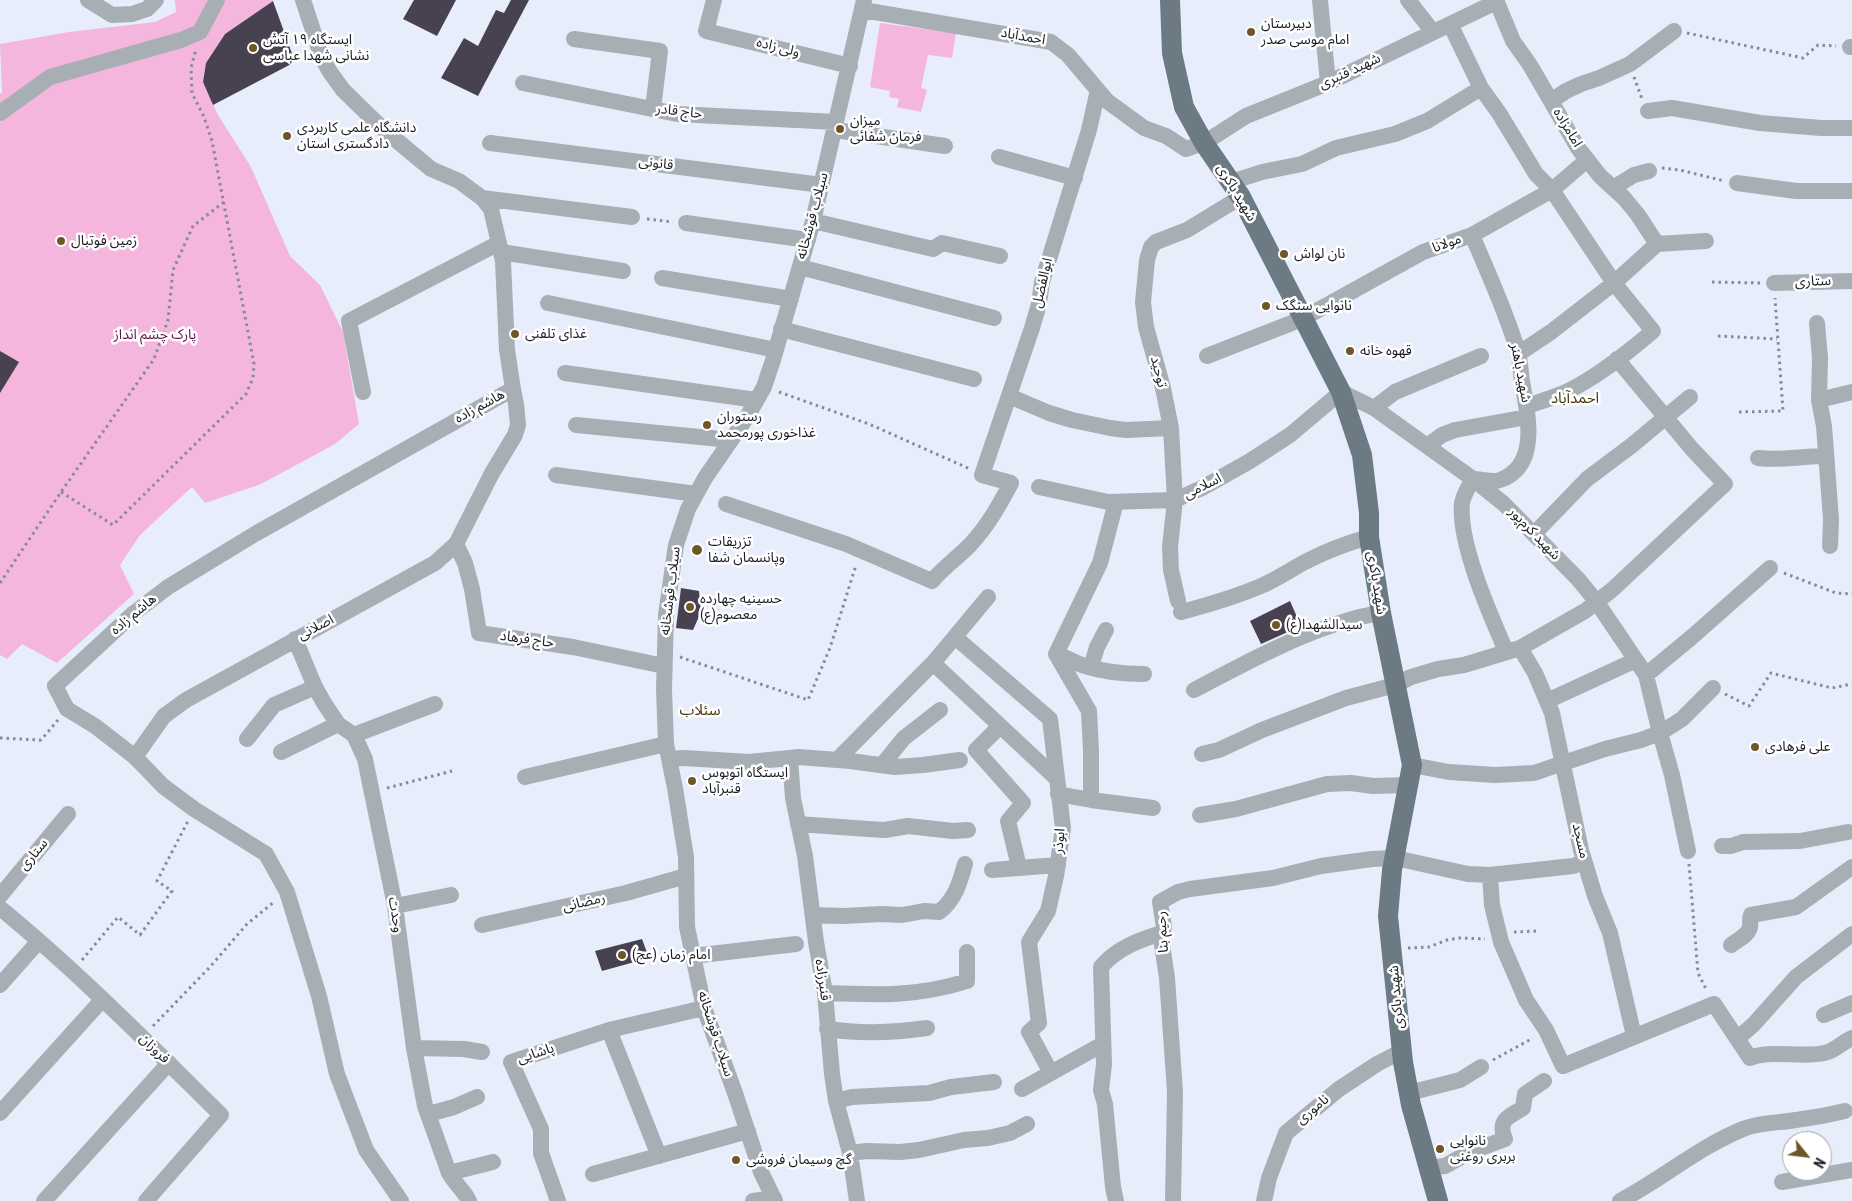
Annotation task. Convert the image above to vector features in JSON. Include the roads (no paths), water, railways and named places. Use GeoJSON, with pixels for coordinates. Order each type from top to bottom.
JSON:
{"type":"FeatureCollection","features":[{"type":"Feature","properties":{"kind":"main road","name":"شهید باکری"},"geometry":{"type":"LineString","coordinates":[[1170,0],[1172,53],[1184,107],[1204,143],[1236,189],[1302,320],[1341,392],[1362,455],[1369,513],[1369,537],[1381,613],[1412,765],[1395,858],[1388,916],[1402,1051],[1409,1093],[1438,1201]]}},
{"type":"Feature","properties":{"kind":"street"},"geometry":{"type":"LineString","coordinates":[[88,0],[112,15],[132,14],[147,9],[156,0]]}},
{"type":"Feature","properties":{"kind":"street"},"geometry":{"type":"LineString","coordinates":[[0,113],[50,77],[181,40],[200,32],[217,0]]}},
{"type":"Feature","properties":{"kind":"street","name":"هاشم زاده"},"geometry":{"type":"LineString","coordinates":[[135,757],[68,709],[55,686],[134,613],[168,588],[255,534],[513,389],[508,357],[504,262],[491,208],[460,180],[431,169],[384,130],[343,90],[322,58],[303,0]]}},
{"type":"Feature","properties":{"kind":"street","name":"ولی زاده"},"geometry":{"type":"LineString","coordinates":[[714,0],[706,31],[850,66]]}},
{"type":"Feature","properties":{"kind":"street"},"geometry":{"type":"LineString","coordinates":[[1320,0],[1328,83]]}},
{"type":"Feature","properties":{"kind":"street"},"geometry":{"type":"LineString","coordinates":[[1408,0],[1434,32]]}},
{"type":"Feature","properties":{"kind":"street","name":"شهید قنبری"},"geometry":{"type":"LineString","coordinates":[[1204,143],[1246,116],[1328,83],[1496,1]]}},
{"type":"Feature","properties":{"kind":"street","name":"امامزاده"},"geometry":{"type":"LineString","coordinates":[[1496,1],[1514,41],[1578,148],[1600,176],[1614,188],[1638,215],[1657,244]]}},
{"type":"Feature","properties":{"kind":"street","name":"احمدآباد"},"geometry":{"type":"LineString","coordinates":[[864,5],[1052,42],[1068,55],[1107,101],[1144,128],[1166,136],[1186,149],[1204,143]]}},
{"type":"Feature","properties":{"kind":"street","name":"سیلاب قوشخانه"},"geometry":{"type":"LineString","coordinates":[[774,1199],[761,1172],[704,1008],[687,927],[686,857],[667,752],[666,615],[676,545],[688,509],[760,393],[776,350],[813,221],[864,5]]}},
{"type":"Feature","properties":{"kind":"street"},"geometry":{"type":"LineString","coordinates":[[1427,446],[1442,435],[1527,411],[1562,394],[1617,359],[1653,331],[1614,283],[1552,190],[1536,174],[1499,113],[1481,88],[1450,24]]}},
{"type":"Feature","properties":{"kind":"street"},"geometry":{"type":"LineString","coordinates":[[1551,101],[1566,91],[1630,64],[1674,31]]}},
{"type":"Feature","properties":{"kind":"street"},"geometry":{"type":"LineString","coordinates":[[574,39],[660,51],[654,109]]}},
{"type":"Feature","properties":{"kind":"street","name":"حاج قادر"},"geometry":{"type":"LineString","coordinates":[[523,83],[677,114],[836,126],[945,146]]}},
{"type":"Feature","properties":{"kind":"street","name":"توحید"},"geometry":{"type":"LineString","coordinates":[[1369,537],[1322,553],[1284,575],[1241,594],[1215,603],[1180,607],[1172,570],[1170,547],[1176,500],[1170,428],[1163,388],[1146,327],[1143,302],[1147,260],[1151,248],[1156,242],[1187,230],[1236,189],[1262,172],[1302,164],[1336,148],[1394,134],[1426,121],[1481,88]]}},
{"type":"Feature","properties":{"kind":"street","name":"ابوالفضل"},"geometry":{"type":"LineString","coordinates":[[726,504],[846,544],[932,581],[970,545],[988,524],[1010,483],[982,474],[1032,328],[1039,304],[1042,282],[1089,130],[1098,90]]}},
{"type":"Feature","properties":{"kind":"street"},"geometry":{"type":"LineString","coordinates":[[1648,111],[1672,108],[1760,123],[1821,128],[1852,128]]}},
{"type":"Feature","properties":{"kind":"street","name":"قانونی"},"geometry":{"type":"LineString","coordinates":[[490,143],[822,185]]}},
{"type":"Feature","properties":{"kind":"street"},"geometry":{"type":"LineString","coordinates":[[999,157],[1075,178]]}},
{"type":"Feature","properties":{"kind":"street","name":"مولانا"},"geometry":{"type":"LineString","coordinates":[[1207,356],[1302,320],[1423,252],[1472,234],[1552,190],[1587,160]]}},
{"type":"Feature","properties":{"kind":"street"},"geometry":{"type":"LineString","coordinates":[[1614,188],[1634,175],[1649,171]]}},
{"type":"Feature","properties":{"kind":"street"},"geometry":{"type":"LineString","coordinates":[[1737,183],[1796,191],[1852,191]]}},
{"type":"Feature","properties":{"kind":"street"},"geometry":{"type":"LineString","coordinates":[[482,198],[632,217]]}},
{"type":"Feature","properties":{"kind":"street"},"geometry":{"type":"LineString","coordinates":[[813,221],[933,249],[942,243],[1000,256]]}},
{"type":"Feature","properties":{"kind":"street"},"geometry":{"type":"LineString","coordinates":[[686,223],[808,240]]}},
{"type":"Feature","properties":{"kind":"street","name":"شهید باهنر"},"geometry":{"type":"LineString","coordinates":[[1472,234],[1501,301],[1518,354],[1527,411],[1528,435],[1526,452],[1521,464],[1513,473],[1498,481],[1473,479]]}},
{"type":"Feature","properties":{"kind":"street"},"geometry":{"type":"LineString","coordinates":[[1518,354],[1551,332],[1614,283],[1657,244],[1706,241]]}},
{"type":"Feature","properties":{"kind":"street"},"geometry":{"type":"LineString","coordinates":[[363,392],[349,321],[500,247],[623,271]]}},
{"type":"Feature","properties":{"kind":"street"},"geometry":{"type":"LineString","coordinates":[[800,267],[994,318]]}},
{"type":"Feature","properties":{"kind":"street"},"geometry":{"type":"LineString","coordinates":[[662,278],[791,299]]}},
{"type":"Feature","properties":{"kind":"street","name":"ستاری"},"geometry":{"type":"LineString","coordinates":[[1774,283],[1852,281]]}},
{"type":"Feature","properties":{"kind":"street"},"geometry":{"type":"LineString","coordinates":[[548,303],[776,350]]}},
{"type":"Feature","properties":{"kind":"street"},"geometry":{"type":"LineString","coordinates":[[1817,323],[1820,358],[1819,400],[1824,426],[1831,519],[1830,546]]}},
{"type":"Feature","properties":{"kind":"street"},"geometry":{"type":"LineString","coordinates":[[782,329],[974,379]]}},
{"type":"Feature","properties":{"kind":"street"},"geometry":{"type":"LineString","coordinates":[[1374,408],[1395,392],[1481,356]]}},
{"type":"Feature","properties":{"kind":"street"},"geometry":{"type":"LineString","coordinates":[[1202,754],[1219,750],[1275,725],[1346,698],[1370,690],[1395,685],[1411,677],[1438,669],[1464,665],[1513,650],[1568,622],[1585,612],[1620,582],[1725,484],[1665,417],[1617,359]]}},
{"type":"Feature","properties":{"kind":"street"},"geometry":{"type":"LineString","coordinates":[[565,373],[760,393]]}},
{"type":"Feature","properties":{"kind":"street","name":"اصلانی"},"geometry":{"type":"LineString","coordinates":[[135,757],[164,716],[186,700],[435,563],[456,544],[492,473],[515,435],[518,425],[513,389]]}},
{"type":"Feature","properties":{"kind":"street","name":"شهید کرم‌پور"},"geometry":{"type":"LineString","coordinates":[[1341,392],[1374,408],[1473,479],[1504,504],[1596,601],[1646,675],[1672,775],[1688,851]]}},
{"type":"Feature","properties":{"kind":"street","name":"اسلامی"},"geometry":{"type":"LineString","coordinates":[[1039,487],[1108,502],[1176,500],[1202,488],[1250,461],[1290,434],[1341,392]]}},
{"type":"Feature","properties":{"kind":"street"},"geometry":{"type":"LineString","coordinates":[[1819,400],[1852,392]]}},
{"type":"Feature","properties":{"kind":"street"},"geometry":{"type":"LineString","coordinates":[[1009,396],[1049,413],[1110,428],[1126,430],[1170,428]]}},
{"type":"Feature","properties":{"kind":"street"},"geometry":{"type":"LineString","coordinates":[[1534,534],[1587,479],[1631,446],[1690,397]]}},
{"type":"Feature","properties":{"kind":"street"},"geometry":{"type":"LineString","coordinates":[[576,425],[731,440]]}},
{"type":"Feature","properties":{"kind":"street"},"geometry":{"type":"LineString","coordinates":[[1758,458],[1769,460],[1799,456],[1826,456]]}},
{"type":"Feature","properties":{"kind":"street"},"geometry":{"type":"LineString","coordinates":[[556,475],[696,494]]}},
{"type":"Feature","properties":{"kind":"street","name":"مسجد"},"geometry":{"type":"LineString","coordinates":[[1473,479],[1466,490],[1462,502],[1462,518],[1477,579],[1513,650],[1535,673],[1548,701],[1584,862],[1610,933],[1634,1036]]}},
{"type":"Feature","properties":{"kind":"street"},"geometry":{"type":"LineString","coordinates":[[1056,654],[1100,563],[1116,502]]}},
{"type":"Feature","properties":{"kind":"street","name":"حاج فرهاد"},"geometry":{"type":"LineString","coordinates":[[456,544],[465,563],[472,590],[479,633],[665,659]]}},
{"type":"Feature","properties":{"kind":"street"},"geometry":{"type":"LineString","coordinates":[[1646,675],[1770,568]]}},
{"type":"Feature","properties":{"kind":"street"},"geometry":{"type":"LineString","coordinates":[[837,760],[933,663],[988,598]]}},
{"type":"Feature","properties":{"kind":"street"},"geometry":{"type":"LineString","coordinates":[[1194,690],[1230,670],[1310,634],[1362,615],[1381,613]]}},
{"type":"Feature","properties":{"kind":"street"},"geometry":{"type":"LineString","coordinates":[[1090,667],[1106,630]]}},
{"type":"Feature","properties":{"kind":"street","name":"ابوذر"},"geometry":{"type":"LineString","coordinates":[[956,637],[1050,719],[1063,828],[1058,865],[1048,911],[1029,942],[1039,1023],[1030,1032],[1051,1072]]}},
{"type":"Feature","properties":{"kind":"street"},"geometry":{"type":"LineString","coordinates":[[296,639],[315,687],[338,724],[354,735],[435,704]]}},
{"type":"Feature","properties":{"kind":"street"},"geometry":{"type":"LineString","coordinates":[[1056,654],[1090,667],[1124,674],[1144,674]]}},
{"type":"Feature","properties":{"kind":"street"},"geometry":{"type":"LineString","coordinates":[[1056,654],[1089,711],[1091,800]]}},
{"type":"Feature","properties":{"kind":"street"},"geometry":{"type":"LineString","coordinates":[[1548,701],[1636,660]]}},
{"type":"Feature","properties":{"kind":"street"},"geometry":{"type":"LineString","coordinates":[[933,663],[1000,726],[1058,787],[1091,800],[1153,808]]}},
{"type":"Feature","properties":{"kind":"street"},"geometry":{"type":"LineString","coordinates":[[247,739],[274,705],[315,687]]}},
{"type":"Feature","properties":{"kind":"street"},"geometry":{"type":"LineString","coordinates":[[1412,765],[1449,772],[1509,775],[1534,773],[1660,733],[1682,719],[1713,688]]}},
{"type":"Feature","properties":{"kind":"street"},"geometry":{"type":"LineString","coordinates":[[882,765],[904,738],[940,710]]}},
{"type":"Feature","properties":{"kind":"street"},"geometry":{"type":"LineString","coordinates":[[281,752],[338,724]]}},
{"type":"Feature","properties":{"kind":"street"},"geometry":{"type":"LineString","coordinates":[[1000,726],[976,750],[1023,802],[1008,821],[1019,867]]}},
{"type":"Feature","properties":{"kind":"street","name":"وحدت"},"geometry":{"type":"LineString","coordinates":[[354,735],[365,759],[395,906],[414,1048],[425,1106],[449,1173],[470,1201]]}},
{"type":"Feature","properties":{"kind":"street"},"geometry":{"type":"LineString","coordinates":[[525,776],[667,752],[684,758],[749,762],[790,758],[837,760],[908,767],[960,760]]}},
{"type":"Feature","properties":{"kind":"street"},"geometry":{"type":"LineString","coordinates":[[135,757],[163,786],[194,809],[266,854],[287,892],[319,996],[337,1074],[366,1150],[401,1201]]}},
{"type":"Feature","properties":{"kind":"street","name":"قنبرزاده"},"geometry":{"type":"LineString","coordinates":[[790,758],[798,824],[805,856],[816,942],[825,993],[827,1028],[836,1101],[850,1153],[857,1201]]}},
{"type":"Feature","properties":{"kind":"street"},"geometry":{"type":"LineString","coordinates":[[1200,815],[1236,810],[1327,784],[1408,785]]}},
{"type":"Feature","properties":{"kind":"street","name":"ستاری"},"geometry":{"type":"LineString","coordinates":[[0,896],[68,814]]}},
{"type":"Feature","properties":{"kind":"street"},"geometry":{"type":"LineString","coordinates":[[798,824],[884,830],[908,826],[953,831],[968,830]]}},
{"type":"Feature","properties":{"kind":"street"},"geometry":{"type":"LineString","coordinates":[[1722,846],[1731,846],[1743,842],[1800,841],[1851,830]]}},
{"type":"Feature","properties":{"kind":"street"},"geometry":{"type":"LineString","coordinates":[[1395,858],[1468,874],[1490,875],[1573,866],[1584,862]]}},
{"type":"Feature","properties":{"kind":"street","name":"رحیم بنا"},"geometry":{"type":"LineString","coordinates":[[1173,1201],[1175,1092],[1167,978],[1161,938],[1164,926],[1160,902],[1178,892],[1273,878],[1347,862],[1395,858]]}},
{"type":"Feature","properties":{"kind":"street"},"geometry":{"type":"LineString","coordinates":[[814,915],[882,914],[902,916],[924,911],[939,912],[946,907],[954,896],[965,864]]}},
{"type":"Feature","properties":{"kind":"street"},"geometry":{"type":"LineString","coordinates":[[992,870],[1058,865]]}},
{"type":"Feature","properties":{"kind":"street"},"geometry":{"type":"LineString","coordinates":[[1731,944],[1746,934],[1750,926],[1749,920],[1751,915],[1796,907],[1852,867]]}},
{"type":"Feature","properties":{"kind":"street"},"geometry":{"type":"LineString","coordinates":[[1490,875],[1492,905],[1501,942],[1526,1000],[1546,1030],[1563,1066],[1714,1004],[1750,1058],[1758,1054],[1804,1055],[1828,1052],[1852,1038]]}},
{"type":"Feature","properties":{"kind":"street","name":"رمضانی"},"geometry":{"type":"LineString","coordinates":[[482,926],[626,893],[686,876]]}},
{"type":"Feature","properties":{"kind":"street"},"geometry":{"type":"LineString","coordinates":[[395,906],[451,895]]}},
{"type":"Feature","properties":{"kind":"street","name":"فروزان"},"geometry":{"type":"LineString","coordinates":[[0,908],[39,941],[222,1114],[146,1201]]}},
{"type":"Feature","properties":{"kind":"street"},"geometry":{"type":"LineString","coordinates":[[1116,1201],[1105,1104],[1101,1090],[1104,1064],[1101,967],[1106,960],[1123,948],[1162,933]]}},
{"type":"Feature","properties":{"kind":"street"},"geometry":{"type":"LineString","coordinates":[[1737,1038],[1754,1024],[1796,977],[1852,934]]}},
{"type":"Feature","properties":{"kind":"street"},"geometry":{"type":"LineString","coordinates":[[0,985],[39,941]]}},
{"type":"Feature","properties":{"kind":"street"},"geometry":{"type":"LineString","coordinates":[[693,956],[796,944]]}},
{"type":"Feature","properties":{"kind":"street"},"geometry":{"type":"LineString","coordinates":[[825,993],[920,993],[946,988],[967,980],[968,952]]}},
{"type":"Feature","properties":{"kind":"street"},"geometry":{"type":"LineString","coordinates":[[0,1114],[102,1000]]}},
{"type":"Feature","properties":{"kind":"street"},"geometry":{"type":"LineString","coordinates":[[1824,1016],[1852,1003]]}},
{"type":"Feature","properties":{"kind":"street","name":"پاشایی"},"geometry":{"type":"LineString","coordinates":[[558,1201],[542,1153],[541,1129],[511,1062],[609,1030],[704,1008]]}},
{"type":"Feature","properties":{"kind":"street"},"geometry":{"type":"LineString","coordinates":[[827,1028],[876,1033],[927,1028]]}},
{"type":"Feature","properties":{"kind":"street"},"geometry":{"type":"LineString","coordinates":[[609,1030],[659,1156]]}},
{"type":"Feature","properties":{"kind":"street"},"geometry":{"type":"LineString","coordinates":[[1022,1089],[1103,1044]]}},
{"type":"Feature","properties":{"kind":"street"},"geometry":{"type":"LineString","coordinates":[[414,1048],[464,1049],[482,1052]]}},
{"type":"Feature","properties":{"kind":"street","name":"ناموری"},"geometry":{"type":"LineString","coordinates":[[1264,1201],[1269,1178],[1286,1133],[1339,1088],[1402,1051]]}},
{"type":"Feature","properties":{"kind":"street"},"geometry":{"type":"LineString","coordinates":[[44,1201],[169,1063]]}},
{"type":"Feature","properties":{"kind":"street"},"geometry":{"type":"LineString","coordinates":[[1409,1093],[1460,1080],[1481,1067]]}},
{"type":"Feature","properties":{"kind":"street"},"geometry":{"type":"LineString","coordinates":[[1428,1168],[1445,1166],[1470,1152],[1505,1139],[1501,1129],[1504,1121],[1524,1108],[1525,1094],[1544,1081]]}},
{"type":"Feature","properties":{"kind":"street"},"geometry":{"type":"LineString","coordinates":[[836,1101],[852,1097],[929,1093],[951,1087],[994,1082]]}},
{"type":"Feature","properties":{"kind":"street"},"geometry":{"type":"LineString","coordinates":[[429,1114],[454,1107],[477,1097]]}},
{"type":"Feature","properties":{"kind":"street"},"geometry":{"type":"LineString","coordinates":[[1620,1201],[1660,1178],[1683,1160],[1744,1129],[1765,1124],[1822,1117],[1845,1111]]}},
{"type":"Feature","properties":{"kind":"street"},"geometry":{"type":"LineString","coordinates":[[850,1153],[918,1150],[1010,1133],[1027,1124]]}},
{"type":"Feature","properties":{"kind":"street"},"geometry":{"type":"LineString","coordinates":[[593,1174],[748,1132]]}},
{"type":"Feature","properties":{"kind":"street"},"geometry":{"type":"LineString","coordinates":[[449,1173],[492,1162]]}},
{"type":"Feature","properties":{"kind":"street"},"geometry":{"type":"LineString","coordinates":[[1782,1182],[1852,1170]]}},
{"type":"Feature","properties":{"kind":"street"},"geometry":{"type":"LineString","coordinates":[[753,1201],[774,1199]]}},
{"type":"Feature","properties":{"kind":"place","name":"دبیرستان امام موسی صدر"},"geometry":{"type":"Point","coordinates":[1251,32]}},
{"type":"Feature","properties":{"kind":"place","name":"ایستگاه ۱۹ آتش نشانی شهدا عباسی"},"geometry":{"type":"Point","coordinates":[253,48]}},
{"type":"Feature","properties":{"kind":"place","name":"میزان فرمان شفائی"},"geometry":{"type":"Point","coordinates":[840,129]}},
{"type":"Feature","properties":{"kind":"place","name":"دانشگاه علمی کاربردی دادگستری استان"},"geometry":{"type":"Point","coordinates":[287,136]}},
{"type":"Feature","properties":{"kind":"place","name":"زمین فوتبال"},"geometry":{"type":"Point","coordinates":[61,241]}},
{"type":"Feature","properties":{"kind":"place","name":"نان لواش"},"geometry":{"type":"Point","coordinates":[1284,254]}},
{"type":"Feature","properties":{"kind":"place","name":"نانوایی سنگک"},"geometry":{"type":"Point","coordinates":[1266,306]}},
{"type":"Feature","properties":{"kind":"place","name":"غذای تلفنی"},"geometry":{"type":"Point","coordinates":[515,334]}},
{"type":"Feature","properties":{"kind":"place","name":"قهوه خانه"},"geometry":{"type":"Point","coordinates":[1350,351]}},
{"type":"Feature","properties":{"kind":"place","name":"رستوران غذاخوری پورمحمد"},"geometry":{"type":"Point","coordinates":[707,425]}},
{"type":"Feature","properties":{"kind":"place","name":"تزریقات وپانسمان شفا"},"geometry":{"type":"Point","coordinates":[697,550]}},
{"type":"Feature","properties":{"kind":"place","name":"حسینیه چهارده معصوم(ع)"},"geometry":{"type":"Point","coordinates":[690,607]}},
{"type":"Feature","properties":{"kind":"place","name":"سیدالشهدا(ع)"},"geometry":{"type":"Point","coordinates":[1276,625]}},
{"type":"Feature","properties":{"kind":"place","name":"علی فرهادی"},"geometry":{"type":"Point","coordinates":[1755,747]}},
{"type":"Feature","properties":{"kind":"place","name":"ایستگاه اتوبوس قنبرآباد"},"geometry":{"type":"Point","coordinates":[692,781]}},
{"type":"Feature","properties":{"kind":"place","name":"امام زمان (عج)"},"geometry":{"type":"Point","coordinates":[622,955]}},
{"type":"Feature","properties":{"kind":"place","name":"نانوایی بربری روغنی"},"geometry":{"type":"Point","coordinates":[1440,1149]}},
{"type":"Feature","properties":{"kind":"place","name":"گچ وسیمان فروشی"},"geometry":{"type":"Point","coordinates":[736,1160]}},
{"type":"Feature","properties":{"kind":"district","name":"احمدآباد"},"geometry":{"type":"Point","coordinates":[1575,399]}},
{"type":"Feature","properties":{"kind":"district","name":"سئلاب"},"geometry":{"type":"Point","coordinates":[700,711]}},
{"type":"Feature","properties":{"kind":"park label","name":"پارک چشم انداز"},"geometry":{"type":"Point","coordinates":[155,335]}}]}
